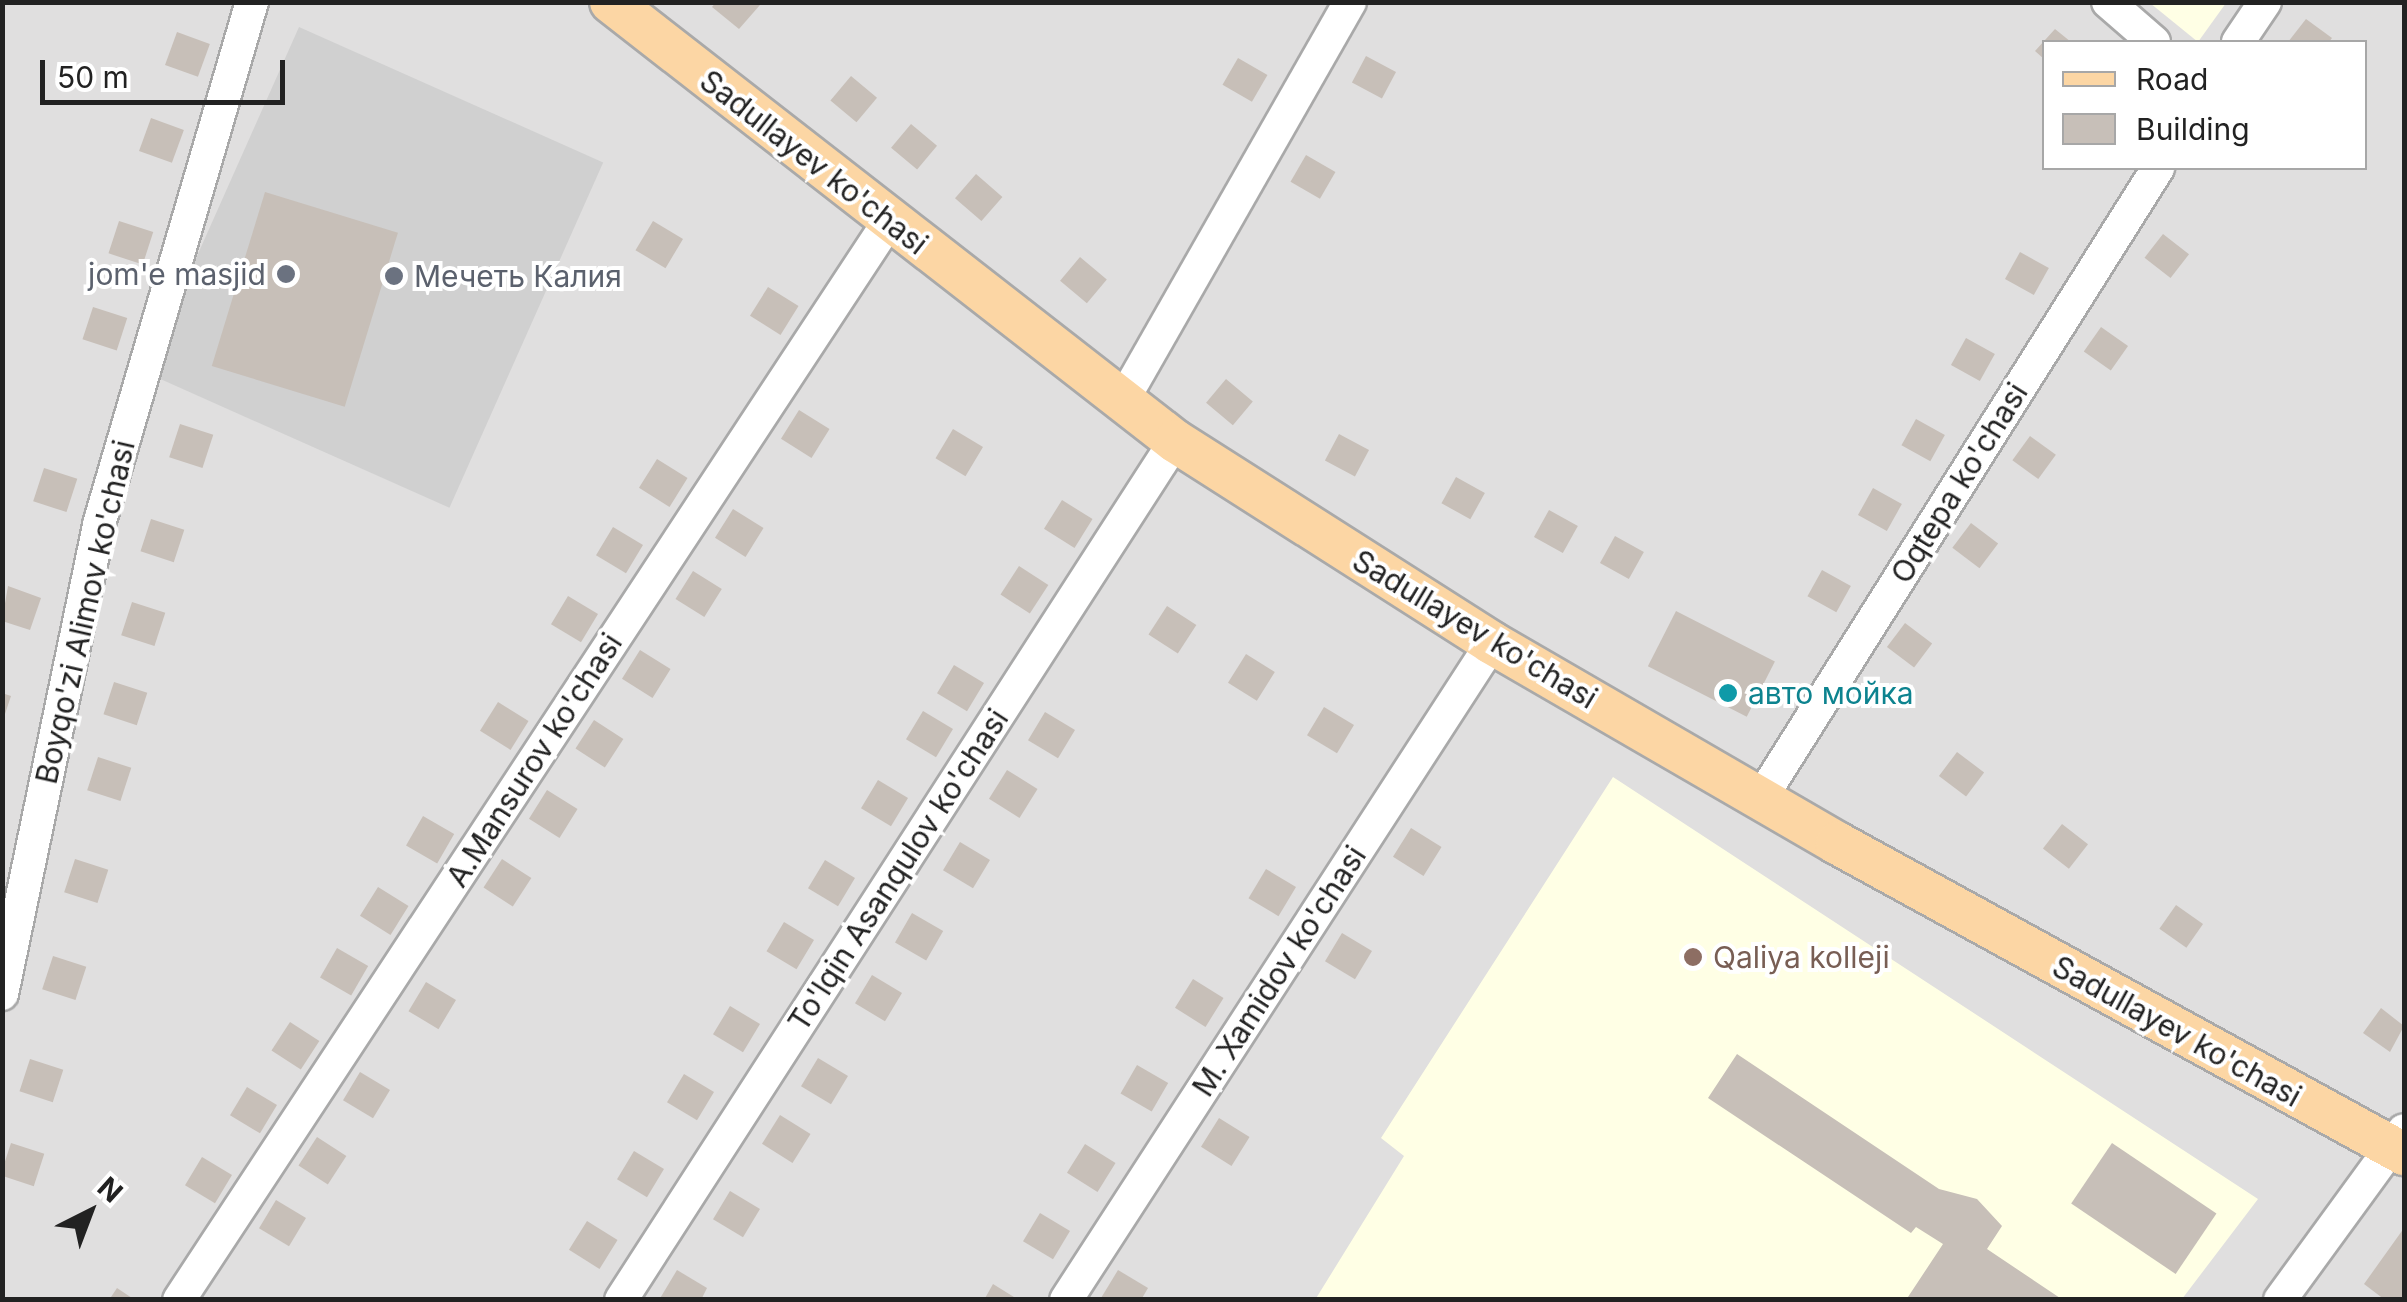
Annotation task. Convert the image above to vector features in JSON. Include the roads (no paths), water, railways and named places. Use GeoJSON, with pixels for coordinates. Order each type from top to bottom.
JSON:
{"type":"FeatureCollection","features":[{"type":"Feature","properties":{"kind":"main road","name":"Sadullayev ko'chasi"},"geometry":{"type":"LineString","coordinates":[[611,2],[1176,441],[1492,644],[1761,798],[2400,1144]]}},
{"type":"Feature","properties":{"kind":"street","name":"Boyqo'zi Alimov ko'chasi"},"geometry":{"type":"LineString","coordinates":[[2,994],[100,522],[252,2]]}},
{"type":"Feature","properties":{"kind":"street"},"geometry":{"type":"LineString","coordinates":[[1123,400],[1350,2]]}},
{"type":"Feature","properties":{"kind":"street"},"geometry":{"type":"LineString","coordinates":[[2108,2],[2152,40]]}},
{"type":"Feature","properties":{"kind":"street"},"geometry":{"type":"LineString","coordinates":[[2239,40],[2265,2]]}},
{"type":"Feature","properties":{"kind":"street","name":"Oqtepa ko'chasi"},"geometry":{"type":"LineString","coordinates":[[1761,798],[2157,170]]}},
{"type":"Feature","properties":{"kind":"street","name":"A.Mansurov ko'chasi"},"geometry":{"type":"LineString","coordinates":[[179,1300],[889,220]]}},
{"type":"Feature","properties":{"kind":"street","name":"To'lqin Asanqulov ko'chasi"},"geometry":{"type":"LineString","coordinates":[[621,1300],[1176,441]]}},
{"type":"Feature","properties":{"kind":"street","name":"M. Xamidov ko'chasi"},"geometry":{"type":"LineString","coordinates":[[1066,1300],[1492,644]]}},
{"type":"Feature","properties":{"kind":"street"},"geometry":{"type":"LineString","coordinates":[[2280,1300],[2400,1144]]}},
{"type":"Feature","properties":{"kind":"place","name":"jom'e masjid"},"geometry":{"type":"Point","coordinates":[286,274]}},
{"type":"Feature","properties":{"kind":"place","name":"Мечеть Калия"},"geometry":{"type":"Point","coordinates":[394,276]}},
{"type":"Feature","properties":{"kind":"place","name":"авто мойка"},"geometry":{"type":"Point","coordinates":[1728,693]}},
{"type":"Feature","properties":{"kind":"place","name":"Qaliya kolleji"},"geometry":{"type":"Point","coordinates":[1693,957]}}]}
